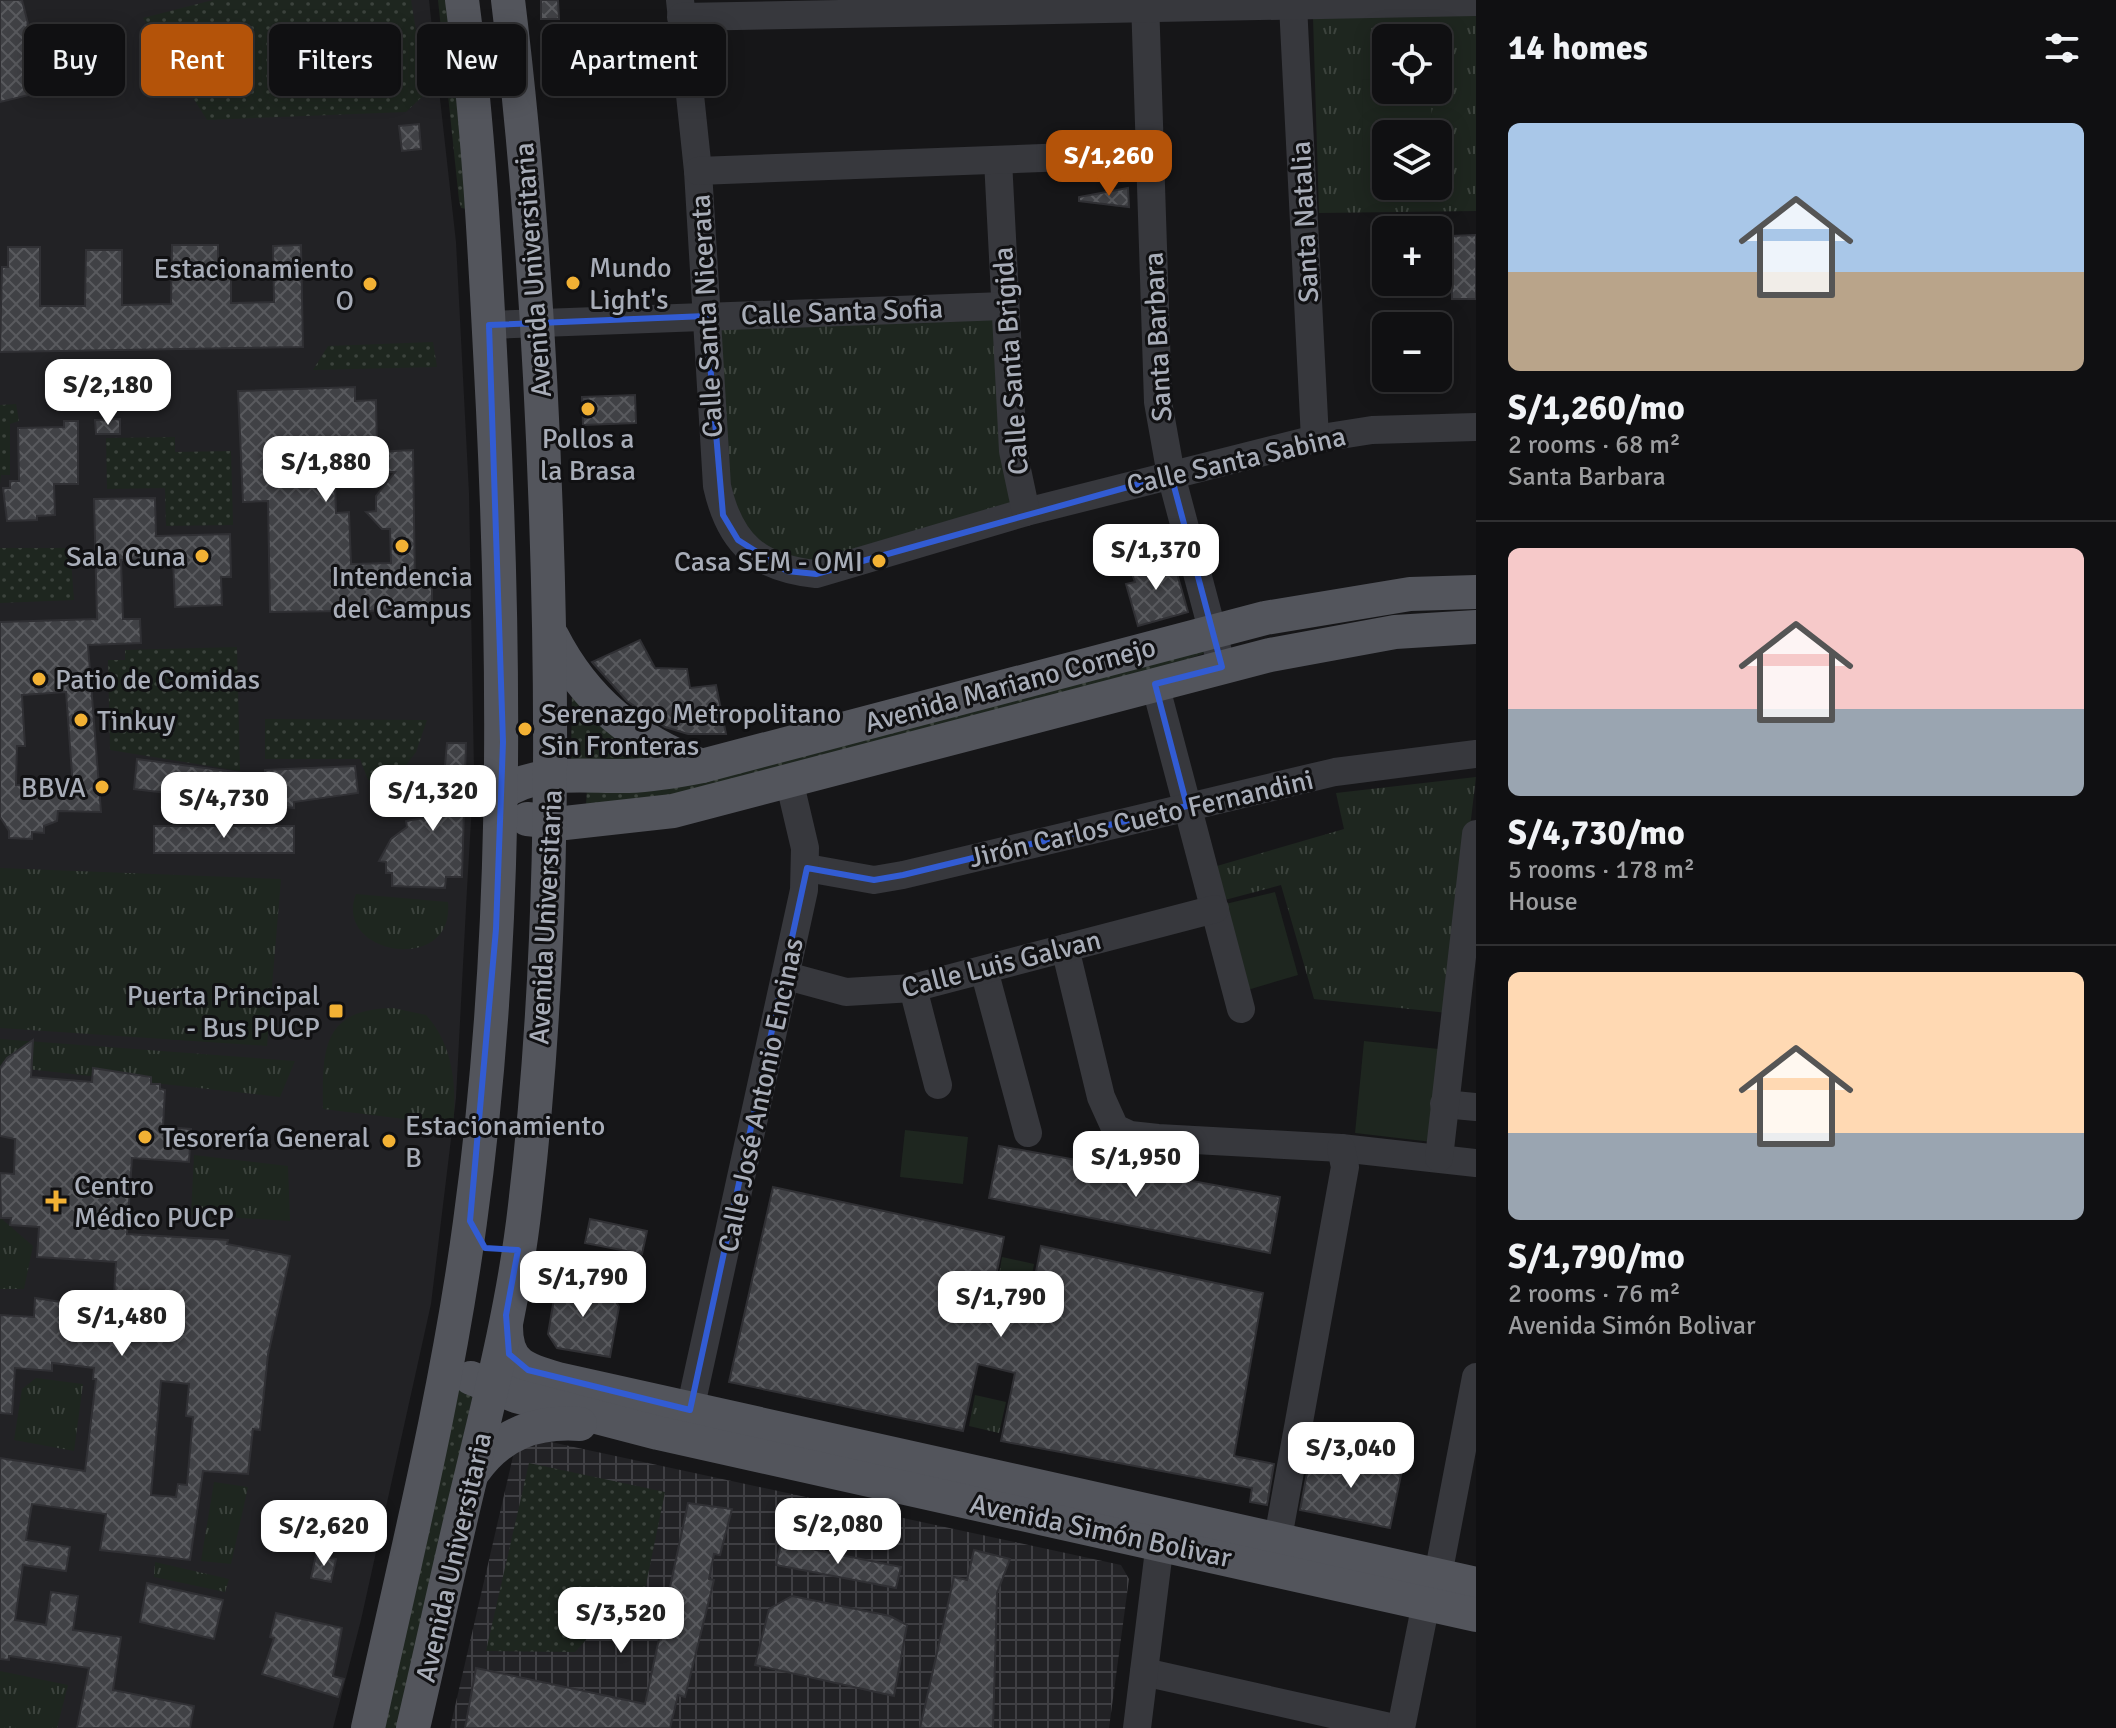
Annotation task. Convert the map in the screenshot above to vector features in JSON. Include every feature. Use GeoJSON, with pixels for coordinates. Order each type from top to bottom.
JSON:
{"type":"FeatureCollection","features":[{"type":"Feature","properties":{"kind":"main road","name":"Avenida Universitaria"},"geometry":{"type":"LineString","coordinates":[[368,1728],[457,1310],[490,1048],[501,802],[501,604],[489,325],[477,142],[462,0]]}},
{"type":"Feature","properties":{"kind":"main road","name":"Avenida Universitaria"},"geometry":{"type":"LineString","coordinates":[[413,1728],[491,1389],[520,1241],[536,1092],[546,936],[551,777],[550,632],[539,323],[524,137],[508,0]]}},
{"type":"Feature","properties":{"kind":"main road","name":"Avenida Mariano Cornejo"},"geometry":{"type":"LineString","coordinates":[[1476,592],[1410,594],[1347,602],[1212,631],[702,766],[654,775],[528,779],[501,802],[550,823],[673,811],[1222,667],[1360,637],[1476,627]]}},
{"type":"Feature","properties":{"kind":"main road"},"geometry":{"type":"LineString","coordinates":[[550,632],[575,676],[610,715],[653,745],[702,766]]}},
{"type":"Feature","properties":{"kind":"main road"},"geometry":{"type":"LineString","coordinates":[[496,929],[524,923],[546,936]]}},
{"type":"Feature","properties":{"kind":"main road"},"geometry":{"type":"LineString","coordinates":[[470,1221],[477,1241],[490,1250],[506,1250],[520,1241]]}},
{"type":"Feature","properties":{"kind":"main road","name":"Avenida Simón Bolivar"},"geometry":{"type":"LineString","coordinates":[[457,1310],[462,1365],[473,1380],[491,1389],[658,1433],[730,1434],[1432,1589],[1476,1584]]}},
{"type":"Feature","properties":{"kind":"main road","name":"Avenida Simón Bolivar"},"geometry":{"type":"LineString","coordinates":[[506,1315],[509,1354],[522,1368],[690,1410],[730,1434]]}},
{"type":"Feature","properties":{"kind":"main road"},"geometry":{"type":"LineString","coordinates":[[471,1475],[501,1441],[538,1425],[574,1423],[658,1433]]}},
{"type":"Feature","properties":{"kind":"main road","name":"Avenida Simón Bolivar"},"geometry":{"type":"LineString","coordinates":[[1162,1528],[1278,1538],[1432,1589],[1476,1615]]}},
{"type":"Feature","properties":{"kind":"street"},"geometry":{"type":"LineString","coordinates":[[680,9],[1476,2]]}},
{"type":"Feature","properties":{"kind":"street","name":"Santa Barbara"},"geometry":{"type":"LineString","coordinates":[[1145,4],[1158,402],[1171,475],[1222,667]]}},
{"type":"Feature","properties":{"kind":"street","name":"Santa Natalia"},"geometry":{"type":"LineString","coordinates":[[1293,5],[1315,439]]}},
{"type":"Feature","properties":{"kind":"street","name":"Calle Santa Nicerata"},"geometry":{"type":"LineString","coordinates":[[680,9],[698,171],[717,486],[723,515],[738,540],[760,559],[787,571],[816,574]]}},
{"type":"Feature","properties":{"kind":"street"},"geometry":{"type":"LineString","coordinates":[[698,171],[1148,154]]}},
{"type":"Feature","properties":{"kind":"street","name":"Calle Santa Brigida"},"geometry":{"type":"LineString","coordinates":[[998,160],[1013,451],[1026,512]]}},
{"type":"Feature","properties":{"kind":"street","name":"Calle Santa Sofia"},"geometry":{"type":"LineString","coordinates":[[489,325],[1004,306]]}},
{"type":"Feature","properties":{"kind":"street","name":"Calle Santa Sabina"},"geometry":{"type":"LineString","coordinates":[[816,574],[1026,512],[1315,439],[1372,430],[1476,427]]}},
{"type":"Feature","properties":{"kind":"street"},"geometry":{"type":"LineString","coordinates":[[1155,684],[1241,1009]]}},
{"type":"Feature","properties":{"kind":"street","name":"Jirón Carlos Cueto Fernandini"},"geometry":{"type":"LineString","coordinates":[[807,868],[874,880],[1335,772],[1476,754]]}},
{"type":"Feature","properties":{"kind":"street","name":"Calle José Antonio Encinas"},"geometry":{"type":"LineString","coordinates":[[690,1410],[787,976],[807,868],[789,780]]}},
{"type":"Feature","properties":{"kind":"street"},"geometry":{"type":"LineString","coordinates":[[1439,1158],[1444,1104],[1464,1027],[1476,844]]}},
{"type":"Feature","properties":{"kind":"street","name":"Calle Luis Galvan"},"geometry":{"type":"LineString","coordinates":[[787,976],[846,992],[913,988],[1215,909]]}},
{"type":"Feature","properties":{"kind":"street"},"geometry":{"type":"LineString","coordinates":[[1065,948],[1101,1097],[1115,1128],[1130,1135],[1158,1138],[1341,1148],[1476,1163]]}},
{"type":"Feature","properties":{"kind":"street"},"geometry":{"type":"LineString","coordinates":[[984,970],[1028,1133]]}},
{"type":"Feature","properties":{"kind":"street"},"geometry":{"type":"LineString","coordinates":[[913,988],[938,1085]]}},
{"type":"Feature","properties":{"kind":"street"},"geometry":{"type":"LineString","coordinates":[[1444,1104],[1476,1107]]}},
{"type":"Feature","properties":{"kind":"street"},"geometry":{"type":"LineString","coordinates":[[1278,1538],[1345,1167],[1341,1148]]}},
{"type":"Feature","properties":{"kind":"street"},"geometry":{"type":"LineString","coordinates":[[1401,1728],[1476,1377]]}},
{"type":"Feature","properties":{"kind":"street"},"geometry":{"type":"LineString","coordinates":[[1137,1728],[1162,1528]]}},
{"type":"Feature","properties":{"kind":"street"},"geometry":{"type":"LineString","coordinates":[[1144,1672],[1394,1728]]}},
{"type":"Feature","properties":{"kind":"highlighted area"},"geometry":{"type":"Polygon","coordinates":[[[706,316],[723,515],[738,540],[787,571],[816,574],[1171,475],[1222,667],[1155,684],[1187,806],[874,880],[807,868],[690,1410],[528,1370],[509,1354],[506,1315],[518,1250],[485,1248],[470,1221],[496,929],[503,742],[489,325],[706,316]]]}},
{"type":"Feature","properties":{"kind":"shaded area"},"geometry":{"type":"Polygon","coordinates":[[[0,0],[429,0],[432,24],[417,24],[417,96],[440,96],[456,242],[469,493],[474,770],[456,1098],[431,1304],[361,1620],[333,1728],[0,1728],[0,0]]]}},
{"type":"Feature","properties":{"kind":"shaded area"},"geometry":{"type":"Polygon","coordinates":[[[546,1441],[1121,1565],[1129,1579],[1109,1728],[450,1728],[514,1452],[546,1441]]]}},
{"type":"Feature","properties":{"kind":"green space"},"geometry":{"type":"Polygon","coordinates":[[[213,0],[411,0],[417,37],[417,96],[423,96],[406,112],[207,120],[192,96],[253,96],[253,24],[147,24],[143,18],[213,0]]]}},
{"type":"Feature","properties":{"kind":"green space"},"geometry":{"type":"Polygon","coordinates":[[[438,0],[447,0],[449,24],[441,24],[438,0]]]}},
{"type":"Feature","properties":{"kind":"green space"},"geometry":{"type":"Polygon","coordinates":[[[1476,13],[1476,211],[1319,213],[1313,17],[1476,13]]]}},
{"type":"Feature","properties":{"kind":"green space"},"geometry":{"type":"Polygon","coordinates":[[[1363,79],[1372,79],[1372,104],[1431,104],[1432,120],[1372,120],[1372,147],[1362,147],[1363,79]]]}},
{"type":"Feature","properties":{"kind":"green space"},"geometry":{"type":"Polygon","coordinates":[[[448,96],[456,96],[467,209],[461,208],[448,96]]]}},
{"type":"Feature","properties":{"kind":"green space"},"geometry":{"type":"Polygon","coordinates":[[[996,317],[1012,502],[820,560],[795,560],[762,549],[725,496],[720,326],[996,317]]]}},
{"type":"Feature","properties":{"kind":"green space"},"geometry":{"type":"Polygon","coordinates":[[[433,342],[437,367],[313,370],[328,346],[433,342]]]}},
{"type":"Feature","properties":{"kind":"green space"},"geometry":{"type":"Polygon","coordinates":[[[16,404],[19,421],[10,424],[10,475],[1,475],[0,484],[0,405],[16,404]]]}},
{"type":"Feature","properties":{"kind":"green space"},"geometry":{"type":"Polygon","coordinates":[[[175,437],[175,452],[231,451],[233,525],[166,526],[165,488],[107,489],[106,438],[175,437]]]}},
{"type":"Feature","properties":{"kind":"green space"},"geometry":{"type":"Polygon","coordinates":[[[0,548],[70,548],[74,600],[0,603],[0,548]]]}},
{"type":"Feature","properties":{"kind":"green space"},"geometry":{"type":"Polygon","coordinates":[[[1205,643],[1208,652],[1185,660],[1174,670],[675,800],[586,806],[587,785],[1205,643]]]}},
{"type":"Feature","properties":{"kind":"green space"},"geometry":{"type":"Polygon","coordinates":[[[237,647],[240,771],[110,750],[108,660],[125,660],[125,650],[237,647]]]}},
{"type":"Feature","properties":{"kind":"green space"},"geometry":{"type":"Polygon","coordinates":[[[572,685],[671,761],[571,762],[572,685]]]}},
{"type":"Feature","properties":{"kind":"green space"},"geometry":{"type":"Polygon","coordinates":[[[265,719],[427,720],[416,752],[393,783],[368,780],[360,759],[265,759],[265,719]]]}},
{"type":"Feature","properties":{"kind":"green space"},"geometry":{"type":"Polygon","coordinates":[[[1476,777],[1448,1013],[1314,999],[1281,885],[1221,901],[1210,868],[1344,829],[1336,793],[1476,777]]]}},
{"type":"Feature","properties":{"kind":"green space"},"geometry":{"type":"Polygon","coordinates":[[[0,868],[281,879],[267,1046],[0,1028],[0,868]]]}},
{"type":"Feature","properties":{"kind":"green space"},"geometry":{"type":"Polygon","coordinates":[[[1275,892],[1298,975],[1244,991],[1221,905],[1275,892]]]}},
{"type":"Feature","properties":{"kind":"green space"},"geometry":{"type":"Polygon","coordinates":[[[356,894],[448,902],[445,925],[433,941],[416,948],[396,949],[376,943],[361,931],[353,915],[356,894]]]}},
{"type":"Feature","properties":{"kind":"green space"},"geometry":{"type":"Polygon","coordinates":[[[393,1008],[426,1015],[442,1039],[453,1081],[453,1125],[323,1109],[326,1051],[339,1025],[352,1016],[370,1010],[393,1008]]]}},
{"type":"Feature","properties":{"kind":"green space"},"geometry":{"type":"Polygon","coordinates":[[[0,1039],[295,1061],[280,1097],[0,1066],[0,1039]]]}},
{"type":"Feature","properties":{"kind":"green space"},"geometry":{"type":"Polygon","coordinates":[[[1364,1041],[1439,1049],[1432,1142],[1355,1133],[1364,1041]]]}},
{"type":"Feature","properties":{"kind":"green space"},"geometry":{"type":"Polygon","coordinates":[[[905,1130],[968,1137],[963,1184],[900,1177],[905,1130]]]}},
{"type":"Feature","properties":{"kind":"green space"},"geometry":{"type":"Polygon","coordinates":[[[194,1155],[288,1166],[290,1221],[191,1215],[194,1155]]]}},
{"type":"Feature","properties":{"kind":"green space"},"geometry":{"type":"Polygon","coordinates":[[[0,1208],[3,1220],[33,1246],[24,1289],[0,1289],[0,1208]]]}},
{"type":"Feature","properties":{"kind":"green space"},"geometry":{"type":"Polygon","coordinates":[[[1002,1257],[1034,1264],[1028,1294],[997,1287],[1002,1257]]]}},
{"type":"Feature","properties":{"kind":"green space"},"geometry":{"type":"Polygon","coordinates":[[[36,1378],[83,1384],[74,1451],[14,1440],[22,1389],[36,1378]]]}},
{"type":"Feature","properties":{"kind":"green space"},"geometry":{"type":"Polygon","coordinates":[[[455,1381],[473,1394],[398,1728],[378,1728],[455,1381]]]}},
{"type":"Feature","properties":{"kind":"green space"},"geometry":{"type":"Polygon","coordinates":[[[975,1395],[1006,1402],[999,1433],[969,1426],[975,1395]]]}},
{"type":"Feature","properties":{"kind":"green space"},"geometry":{"type":"Polygon","coordinates":[[[529,1463],[665,1492],[641,1609],[595,1599],[586,1640],[575,1652],[486,1651],[529,1463]]]}},
{"type":"Feature","properties":{"kind":"green space"},"geometry":{"type":"Polygon","coordinates":[[[214,1482],[248,1487],[231,1564],[201,1561],[214,1482]]]}},
{"type":"Feature","properties":{"kind":"green space"},"geometry":{"type":"Polygon","coordinates":[[[155,1562],[229,1579],[225,1592],[154,1577],[155,1562]]]}},
{"type":"Feature","properties":{"kind":"green space"},"geometry":{"type":"Polygon","coordinates":[[[0,1671],[68,1685],[57,1728],[0,1728],[0,1671]]]}},
{"type":"Feature","properties":{"kind":"building"},"geometry":{"type":"Polygon","coordinates":[[[0,0],[22,0],[28,24],[24,24],[25,96],[0,102],[0,0]]]}},
{"type":"Feature","properties":{"kind":"building"},"geometry":{"type":"Polygon","coordinates":[[[541,0],[558,0],[559,19],[541,19],[541,0]]]}},
{"type":"Feature","properties":{"kind":"building"},"geometry":{"type":"Polygon","coordinates":[[[419,124],[421,149],[402,151],[399,126],[419,124]]]}},
{"type":"Feature","properties":{"kind":"building"},"geometry":{"type":"Polygon","coordinates":[[[1128,188],[1129,207],[1079,201],[1079,197],[1128,188]]]}},
{"type":"Feature","properties":{"kind":"building"},"geometry":{"type":"Polygon","coordinates":[[[1476,235],[1476,299],[1452,299],[1452,236],[1476,235]]]}},
{"type":"Feature","properties":{"kind":"building"},"geometry":{"type":"Polygon","coordinates":[[[172,245],[218,245],[218,265],[231,264],[231,303],[274,302],[273,246],[301,245],[303,347],[0,352],[2,267],[8,267],[8,247],[40,247],[40,306],[85,306],[86,250],[122,250],[122,305],[171,304],[172,245]]]}},
{"type":"Feature","properties":{"kind":"building"},"geometry":{"type":"Polygon","coordinates":[[[355,387],[355,401],[376,400],[377,450],[280,454],[281,483],[335,481],[336,513],[349,512],[351,564],[391,563],[390,529],[382,529],[366,512],[376,511],[376,496],[395,472],[375,472],[375,452],[413,450],[415,585],[432,585],[432,610],[270,612],[268,501],[243,502],[238,391],[355,387]]]}},
{"type":"Feature","properties":{"kind":"building"},"geometry":{"type":"Polygon","coordinates":[[[635,395],[636,423],[583,425],[582,397],[635,395]]]}},
{"type":"Feature","properties":{"kind":"building"},"geometry":{"type":"Polygon","coordinates":[[[120,419],[120,434],[96,434],[95,420],[120,419]]]}},
{"type":"Feature","properties":{"kind":"building"},"geometry":{"type":"Polygon","coordinates":[[[64,421],[78,421],[78,484],[54,484],[55,515],[37,516],[37,520],[7,521],[3,488],[10,488],[10,481],[19,481],[18,428],[64,427],[64,421]]]}},
{"type":"Feature","properties":{"kind":"building"},"geometry":{"type":"Polygon","coordinates":[[[155,498],[156,536],[230,534],[231,577],[221,577],[222,605],[175,607],[173,559],[121,560],[123,619],[140,619],[141,643],[88,645],[101,812],[58,811],[57,821],[44,826],[44,833],[32,832],[32,839],[9,838],[9,831],[0,817],[0,622],[97,619],[94,499],[155,498]],[[66,692],[22,695],[25,746],[17,746],[16,785],[73,788],[66,692]]]}},
{"type":"Feature","properties":{"kind":"building"},"geometry":{"type":"Polygon","coordinates":[[[1172,556],[1188,612],[1138,626],[1126,584],[1135,582],[1130,568],[1172,556]]]}},
{"type":"Feature","properties":{"kind":"building"},"geometry":{"type":"Polygon","coordinates":[[[640,640],[655,668],[687,669],[690,688],[716,685],[726,734],[688,734],[665,727],[627,701],[592,662],[640,640]]]}},
{"type":"Feature","properties":{"kind":"building"},"geometry":{"type":"Polygon","coordinates":[[[447,743],[466,743],[462,877],[446,877],[445,888],[392,886],[392,873],[386,873],[386,862],[379,861],[391,839],[407,827],[406,821],[424,818],[425,788],[443,788],[447,743]]]}},
{"type":"Feature","properties":{"kind":"building"},"geometry":{"type":"Polygon","coordinates":[[[137,759],[265,776],[265,770],[355,766],[358,793],[294,802],[294,808],[134,789],[137,759]]]}},
{"type":"Feature","properties":{"kind":"building"},"geometry":{"type":"Polygon","coordinates":[[[154,826],[294,826],[294,853],[154,853],[154,826]]]}},
{"type":"Feature","properties":{"kind":"building"},"geometry":{"type":"Polygon","coordinates":[[[33,1040],[31,1077],[92,1082],[93,1068],[151,1077],[151,1084],[160,1084],[160,1089],[165,1090],[163,1127],[191,1129],[189,1162],[132,1158],[127,1234],[228,1240],[227,1244],[290,1256],[268,1355],[260,1430],[253,1429],[248,1474],[203,1471],[190,1560],[100,1550],[106,1514],[32,1504],[26,1540],[70,1547],[66,1571],[23,1565],[15,1620],[46,1625],[51,1592],[78,1596],[73,1630],[121,1637],[113,1690],[194,1706],[190,1728],[77,1728],[89,1668],[9,1656],[9,1660],[0,1659],[0,1458],[85,1471],[96,1379],[93,1379],[94,1368],[52,1363],[52,1371],[15,1368],[12,1414],[0,1413],[0,1315],[34,1317],[35,1298],[113,1310],[116,1262],[37,1257],[39,1227],[10,1225],[11,1218],[1,1218],[0,1173],[14,1174],[15,1139],[0,1136],[0,1068],[7,1058],[33,1040]],[[161,1381],[151,1495],[176,1497],[178,1484],[187,1485],[193,1417],[186,1416],[189,1384],[161,1381]]]}},
{"type":"Feature","properties":{"kind":"building"},"geometry":{"type":"Polygon","coordinates":[[[999,1146],[1280,1197],[1270,1253],[989,1198],[999,1146]]]}},
{"type":"Feature","properties":{"kind":"building"},"geometry":{"type":"Polygon","coordinates":[[[773,1187],[1004,1237],[989,1309],[1027,1318],[1041,1246],[1263,1293],[1234,1456],[1274,1464],[1267,1505],[1250,1502],[1252,1488],[1001,1441],[1015,1373],[978,1364],[963,1431],[729,1382],[773,1187]]]}},
{"type":"Feature","properties":{"kind":"building"},"geometry":{"type":"Polygon","coordinates":[[[590,1219],[647,1231],[642,1254],[585,1243],[590,1219]]]}},
{"type":"Feature","properties":{"kind":"building"},"geometry":{"type":"Polygon","coordinates":[[[557,1281],[610,1291],[619,1307],[610,1357],[557,1348],[548,1334],[557,1281]]]}},
{"type":"Feature","properties":{"kind":"building"},"geometry":{"type":"Polygon","coordinates":[[[1311,1452],[1402,1470],[1390,1528],[1300,1510],[1311,1452]]]}},
{"type":"Feature","properties":{"kind":"building"},"geometry":{"type":"Polygon","coordinates":[[[688,1503],[732,1509],[720,1555],[714,1554],[709,1579],[714,1580],[685,1697],[678,1695],[670,1728],[465,1728],[476,1668],[645,1704],[688,1503]]]}},
{"type":"Feature","properties":{"kind":"building"},"geometry":{"type":"Polygon","coordinates":[[[781,1543],[901,1567],[896,1588],[776,1565],[781,1543]]]}},
{"type":"Feature","properties":{"kind":"building"},"geometry":{"type":"Polygon","coordinates":[[[974,1550],[1010,1559],[997,1593],[993,1728],[920,1728],[954,1577],[967,1580],[974,1550]]]}},
{"type":"Feature","properties":{"kind":"building"},"geometry":{"type":"Polygon","coordinates":[[[316,1555],[336,1559],[331,1582],[311,1578],[316,1555]]]}},
{"type":"Feature","properties":{"kind":"building"},"geometry":{"type":"Polygon","coordinates":[[[147,1583],[223,1600],[214,1639],[140,1622],[147,1583]]]}},
{"type":"Feature","properties":{"kind":"building"},"geometry":{"type":"Polygon","coordinates":[[[792,1596],[890,1616],[907,1625],[894,1696],[755,1665],[769,1609],[792,1596]]]}},
{"type":"Feature","properties":{"kind":"building"},"geometry":{"type":"Polygon","coordinates":[[[276,1613],[342,1628],[333,1676],[344,1679],[338,1697],[262,1674],[274,1638],[270,1637],[276,1613]]]}},
{"type":"Feature","properties":{"kind":"place","name":"Mundo Light's"},"geometry":{"type":"Point","coordinates":[573,283]}},
{"type":"Feature","properties":{"kind":"place","name":"Estacionamiento O"},"geometry":{"type":"Point","coordinates":[370,284]}},
{"type":"Feature","properties":{"kind":"place","name":"Pollos a la Brasa"},"geometry":{"type":"Point","coordinates":[588,409]}},
{"type":"Feature","properties":{"kind":"place","name":"Intendencia del Campus"},"geometry":{"type":"Point","coordinates":[402,546]}},
{"type":"Feature","properties":{"kind":"place","name":"Sala Cuna"},"geometry":{"type":"Point","coordinates":[202,556]}},
{"type":"Feature","properties":{"kind":"place","name":"Casa SEM - OMI"},"geometry":{"type":"Point","coordinates":[879,561]}},
{"type":"Feature","properties":{"kind":"place","name":"Patio de Comidas"},"geometry":{"type":"Point","coordinates":[39,679]}},
{"type":"Feature","properties":{"kind":"place","name":"Tinkuy"},"geometry":{"type":"Point","coordinates":[81,720]}},
{"type":"Feature","properties":{"kind":"place","name":"Serenazgo Metropolitano Sin Fronteras"},"geometry":{"type":"Point","coordinates":[525,729]}},
{"type":"Feature","properties":{"kind":"place","name":"BBVA"},"geometry":{"type":"Point","coordinates":[102,787]}},
{"type":"Feature","properties":{"kind":"place","name":"Puerta Principal - Bus PUCP"},"geometry":{"type":"Point","coordinates":[336,1011]}},
{"type":"Feature","properties":{"kind":"place","name":"Tesorería General"},"geometry":{"type":"Point","coordinates":[145,1137]}},
{"type":"Feature","properties":{"kind":"place","name":"Estacionamiento B"},"geometry":{"type":"Point","coordinates":[389,1141]}},
{"type":"Feature","properties":{"kind":"place","name":"Centro Médico PUCP"},"geometry":{"type":"Point","coordinates":[56,1201]}}]}
